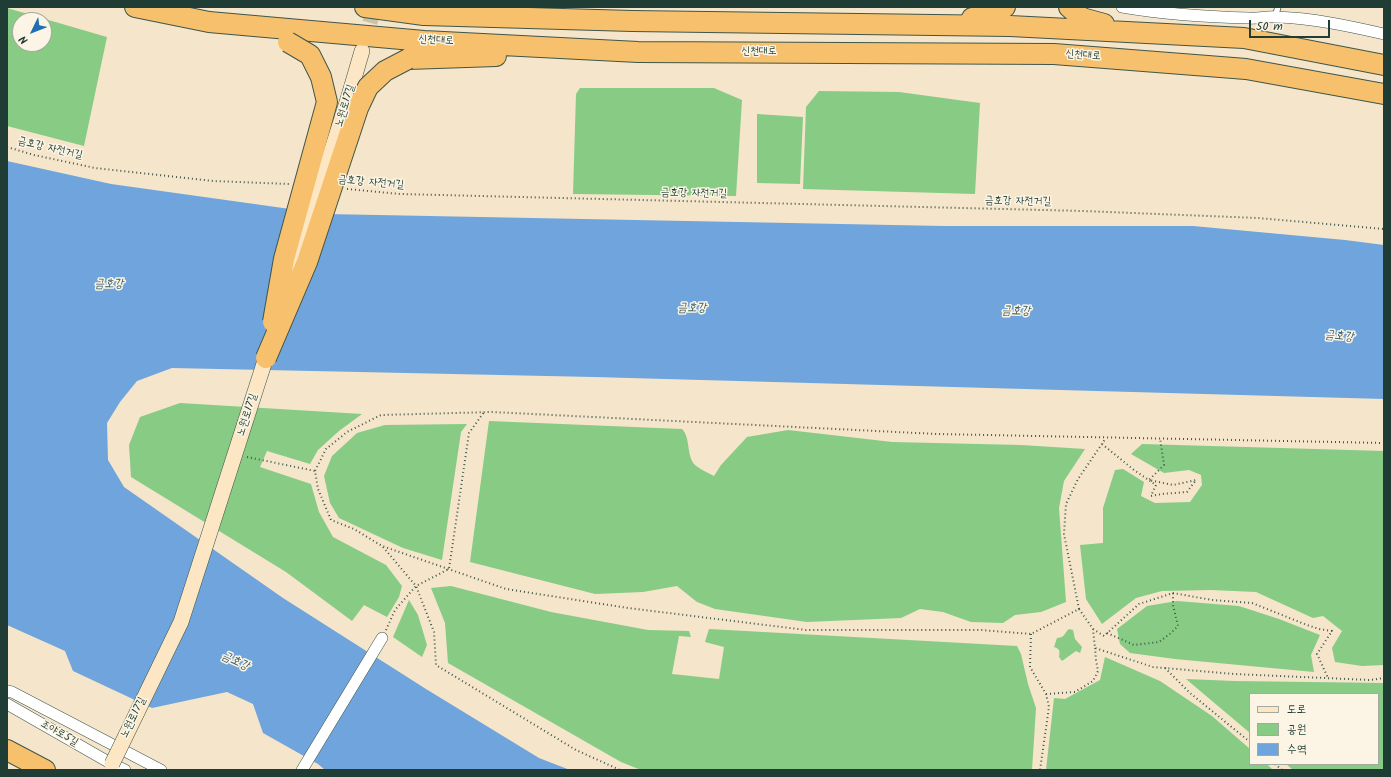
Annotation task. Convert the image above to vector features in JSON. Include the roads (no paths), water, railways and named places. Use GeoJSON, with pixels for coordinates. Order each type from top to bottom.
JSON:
{"type":"FeatureCollection","features":[{"type":"Feature","properties":{"kind":"highway","name":"신천대로"},"geometry":{"type":"LineString","coordinates":[[135,7],[209,22],[424,41],[638,52],[1054,54],[1246,69],[1384,94]]}},
{"type":"Feature","properties":{"kind":"highway"},"geometry":{"type":"LineString","coordinates":[[365,7],[424,15],[632,21],[1010,26],[1244,38],[1384,65]]}},
{"type":"Feature","properties":{"kind":"highway"},"geometry":{"type":"LineString","coordinates":[[827,23],[991,16],[1005,7]]}},
{"type":"Feature","properties":{"kind":"highway"},"geometry":{"type":"LineString","coordinates":[[1069,7],[1082,18],[1107,25],[1224,32],[1322,53]]}},
{"type":"Feature","properties":{"kind":"highway"},"geometry":{"type":"LineString","coordinates":[[209,22],[288,42],[310,55],[321,77],[327,102],[284,259],[266,358]]}},
{"type":"Feature","properties":{"kind":"highway"},"geometry":{"type":"LineString","coordinates":[[266,358],[307,262],[358,108],[368,87],[385,71],[408,58],[638,52]]}},
{"type":"Feature","properties":{"kind":"highway"},"geometry":{"type":"LineString","coordinates":[[7,750],[39,767]]}},
{"type":"Feature","properties":{"kind":"main road","name":"노원로17길"},"geometry":{"type":"LineString","coordinates":[[115,768],[181,622],[236,455],[348,100],[362,51]]}},
{"type":"Feature","properties":{"kind":"street"},"geometry":{"type":"LineString","coordinates":[[1122,7],[1202,16],[1250,18],[1277,12],[1342,24],[1384,34]]}},
{"type":"Feature","properties":{"kind":"street"},"geometry":{"type":"LineString","coordinates":[[302,770],[382,638]]}},
{"type":"Feature","properties":{"kind":"street"},"geometry":{"type":"LineString","coordinates":[[7,692],[12,692],[161,770]]}},
{"type":"Feature","properties":{"kind":"street","name":"조야로5길"},"geometry":{"type":"LineString","coordinates":[[7,704],[115,768]]}},
{"type":"Feature","properties":{"kind":"water","name":"금호강"},"geometry":{"type":"Polygon","coordinates":[[[7,161],[111,184],[326,214],[944,226],[1193,226],[1384,245],[1384,399],[594,377],[172,368],[137,381],[120,402],[107,423],[108,460],[124,487],[283,598],[426,689],[539,758],[570,770],[325,770],[318,764],[263,733],[253,704],[227,692],[152,708],[73,671],[65,651],[7,625],[7,161]]]}},
{"type":"Feature","properties":{"kind":"tunnel"},"geometry":{"type":"LineString","coordinates":[[364,45],[374,7]]}}]}
